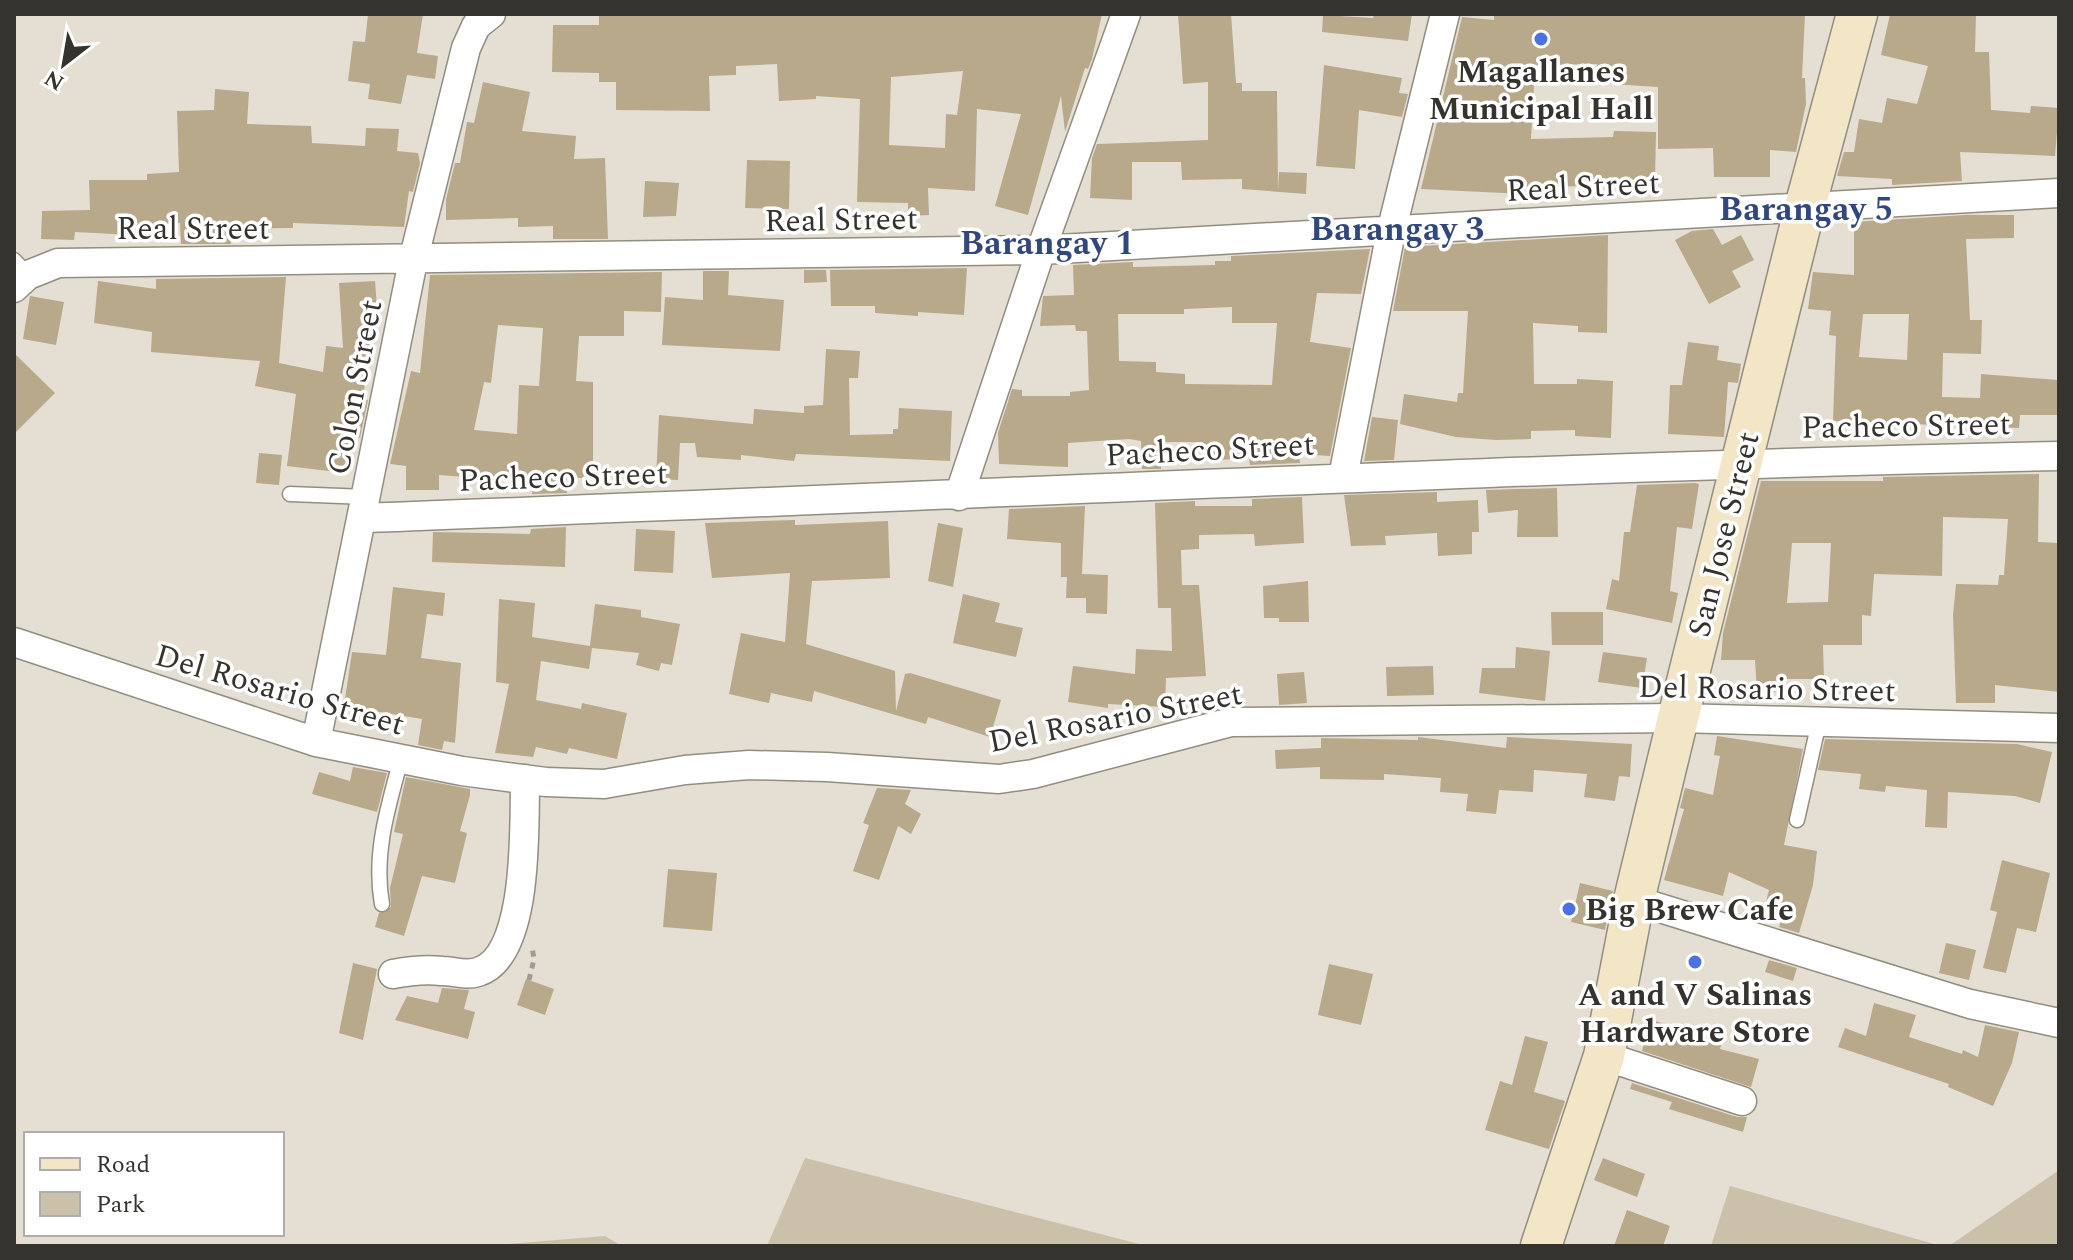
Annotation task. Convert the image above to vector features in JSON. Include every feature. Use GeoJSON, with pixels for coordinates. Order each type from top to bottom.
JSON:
{"type":"FeatureCollection","features":[{"type":"Feature","properties":{"kind":"main road","name":"San Jose Street"},"geometry":{"type":"LineString","coordinates":[[1541,1246],[1604,1056],[1634,900],[1678,718],[1805,207],[1857,14]]}},
{"type":"Feature","properties":{"kind":"street","name":"Colon Street"},"geometry":{"type":"LineString","coordinates":[[316,742],[366,507],[413,261],[466,48],[476,26],[491,14]]}},
{"type":"Feature","properties":{"kind":"street"},"geometry":{"type":"LineString","coordinates":[[959,496],[1041,250],[1126,14]]}},
{"type":"Feature","properties":{"kind":"street"},"geometry":{"type":"LineString","coordinates":[[1343,477],[1391,232],[1445,14]]}},
{"type":"Feature","properties":{"kind":"street","name":"Real Street"},"geometry":{"type":"LineString","coordinates":[[19,275],[58,263],[413,261],[1041,250],[2059,193]]}},
{"type":"Feature","properties":{"kind":"street","name":"Pacheco Street"},"geometry":{"type":"LineString","coordinates":[[366,507],[959,496],[1343,477],[2059,456]]}},
{"type":"Feature","properties":{"kind":"street","name":"Del Rosario Street"},"geometry":{"type":"LineString","coordinates":[[14,642],[316,742],[525,779],[604,784],[685,770],[749,765],[999,779],[1033,774],[1231,722],[1678,718],[2059,728]]}},
{"type":"Feature","properties":{"kind":"street"},"geometry":{"type":"LineString","coordinates":[[393,974],[441,970],[469,975],[483,971],[496,957],[513,926],[524,878],[525,779]]}},
{"type":"Feature","properties":{"kind":"street"},"geometry":{"type":"LineString","coordinates":[[1634,900],[1970,1004],[2059,1023]]}},
{"type":"Feature","properties":{"kind":"street"},"geometry":{"type":"LineString","coordinates":[[1604,1056],[1742,1101]]}},
{"type":"Feature","properties":{"kind":"lane"},"geometry":{"type":"LineString","coordinates":[[290,494],[366,507]]}},
{"type":"Feature","properties":{"kind":"lane"},"geometry":{"type":"LineString","coordinates":[[1797,820],[1819,722]]}},
{"type":"Feature","properties":{"kind":"lane"},"geometry":{"type":"LineString","coordinates":[[382,904],[378,884],[383,826],[401,759]]}},
{"type":"Feature","properties":{"kind":"green space"},"geometry":{"type":"Polygon","coordinates":[[[805,1158],[1147,1246],[767,1246],[805,1158]]]}},
{"type":"Feature","properties":{"kind":"green space"},"geometry":{"type":"Polygon","coordinates":[[[2059,1170],[2059,1246],[1949,1246],[2059,1170]]]}},
{"type":"Feature","properties":{"kind":"green space"},"geometry":{"type":"Polygon","coordinates":[[[1730,1186],[1941,1246],[1711,1246],[1730,1186]]]}},
{"type":"Feature","properties":{"kind":"green space"},"geometry":{"type":"Polygon","coordinates":[[[605,1236],[622,1246],[484,1246],[605,1236]]]}},
{"type":"Feature","properties":{"kind":"building"},"geometry":{"type":"Polygon","coordinates":[[[368,14],[423,14],[417,53],[438,56],[435,79],[407,75],[401,104],[368,99],[370,84],[348,81],[353,41],[365,42],[368,14]]]}},
{"type":"Feature","properties":{"kind":"building"},"geometry":{"type":"Polygon","coordinates":[[[599,14],[1102,14],[1092,59],[1088,69],[1085,68],[1065,132],[1061,96],[1028,215],[995,206],[1021,114],[977,109],[975,191],[928,188],[929,215],[908,216],[908,203],[857,202],[860,99],[816,96],[816,99],[779,101],[777,64],[736,66],[736,75],[709,76],[710,111],[616,110],[616,82],[599,82],[599,73],[552,72],[553,25],[599,25],[599,14]],[[963,71],[891,77],[889,145],[945,148],[946,114],[957,115],[963,71]]]}},
{"type":"Feature","properties":{"kind":"building"},"geometry":{"type":"Polygon","coordinates":[[[1178,14],[1231,14],[1236,83],[1242,83],[1242,91],[1277,91],[1278,190],[1279,172],[1307,173],[1306,194],[1242,189],[1242,179],[1182,180],[1181,162],[1132,162],[1132,200],[1090,198],[1092,158],[1097,144],[1208,140],[1208,82],[1183,84],[1178,14]]]}},
{"type":"Feature","properties":{"kind":"building"},"geometry":{"type":"Polygon","coordinates":[[[1374,14],[1412,14],[1408,41],[1322,32],[1323,15],[1373,18],[1374,14]]]}},
{"type":"Feature","properties":{"kind":"building"},"geometry":{"type":"Polygon","coordinates":[[[1494,14],[1805,14],[1802,78],[1805,78],[1806,104],[1796,152],[1770,150],[1770,177],[1714,177],[1713,148],[1658,149],[1658,87],[1596,83],[1597,64],[1535,65],[1531,139],[1613,137],[1614,131],[1656,132],[1655,182],[1597,180],[1597,186],[1525,187],[1524,194],[1421,189],[1462,17],[1494,20],[1494,14]]]}},
{"type":"Feature","properties":{"kind":"building"},"geometry":{"type":"Polygon","coordinates":[[[1890,14],[1976,14],[1975,52],[1989,52],[1991,110],[2030,113],[2031,106],[2059,108],[2055,156],[1960,152],[1962,181],[1892,185],[1892,179],[1837,176],[1844,152],[1854,152],[1859,119],[1882,123],[1887,98],[1917,104],[1928,66],[1881,55],[1890,14]]]}},
{"type":"Feature","properties":{"kind":"building"},"geometry":{"type":"Polygon","coordinates":[[[1324,65],[1402,78],[1399,93],[1408,94],[1402,117],[1359,110],[1355,169],[1316,166],[1324,65]]]}},
{"type":"Feature","properties":{"kind":"building"},"geometry":{"type":"Polygon","coordinates":[[[483,82],[530,92],[522,131],[576,136],[574,159],[605,158],[608,239],[553,239],[553,226],[518,227],[518,218],[446,220],[446,199],[455,163],[460,163],[467,122],[474,123],[483,82]]]}},
{"type":"Feature","properties":{"kind":"building"},"geometry":{"type":"Polygon","coordinates":[[[215,89],[249,92],[247,124],[311,126],[312,143],[365,146],[366,128],[399,129],[397,151],[418,153],[420,163],[413,192],[409,191],[404,227],[293,223],[293,228],[230,229],[231,244],[181,244],[180,223],[133,226],[133,235],[75,232],[74,240],[41,239],[42,211],[90,210],[89,180],[147,180],[147,174],[179,172],[177,111],[214,110],[215,89]]]}},
{"type":"Feature","properties":{"kind":"building"},"geometry":{"type":"Polygon","coordinates":[[[747,160],[790,161],[789,209],[745,208],[747,160]]]}},
{"type":"Feature","properties":{"kind":"building"},"geometry":{"type":"Polygon","coordinates":[[[645,181],[679,183],[676,216],[643,217],[645,181]]]}},
{"type":"Feature","properties":{"kind":"building"},"geometry":{"type":"Polygon","coordinates":[[[2014,215],[2014,238],[1966,239],[1970,320],[1982,320],[1981,354],[1943,353],[1942,397],[1980,398],[1981,374],[2058,380],[2059,415],[2020,415],[2019,428],[1833,421],[1836,336],[1829,335],[1831,311],[1808,309],[1813,272],[1854,275],[1854,222],[2014,215]],[[1863,314],[1859,357],[1907,360],[1909,314],[1863,314]]]}},
{"type":"Feature","properties":{"kind":"building"},"geometry":{"type":"Polygon","coordinates":[[[1713,229],[1722,245],[1741,235],[1754,260],[1732,271],[1741,287],[1709,304],[1675,240],[1692,231],[1713,229]]]}},
{"type":"Feature","properties":{"kind":"building"},"geometry":{"type":"Polygon","coordinates":[[[1608,235],[1607,333],[1578,332],[1578,326],[1533,323],[1534,384],[1577,384],[1577,379],[1613,381],[1611,438],[1575,436],[1575,430],[1531,431],[1531,439],[1496,440],[1456,437],[1400,424],[1404,394],[1457,402],[1458,393],[1463,393],[1468,311],[1393,311],[1405,247],[1608,235]]]}},
{"type":"Feature","properties":{"kind":"building"},"geometry":{"type":"Polygon","coordinates":[[[1370,249],[1361,294],[1317,293],[1310,342],[1351,348],[1330,456],[1299,454],[1300,463],[1250,465],[1249,458],[1203,461],[1203,442],[1160,442],[1161,469],[1142,469],[1141,441],[1129,439],[1068,443],[1068,467],[999,464],[998,433],[1012,389],[1022,390],[1022,396],[1070,396],[1070,392],[1089,390],[1087,331],[1076,331],[1075,325],[1040,326],[1043,296],[1074,295],[1073,265],[1133,262],[1133,267],[1215,265],[1215,261],[1231,261],[1231,256],[1370,249]],[[1232,307],[1184,309],[1184,314],[1118,314],[1119,361],[1156,362],[1156,372],[1185,374],[1185,384],[1272,385],[1277,323],[1232,323],[1232,307]]]}},
{"type":"Feature","properties":{"kind":"building"},"geometry":{"type":"Polygon","coordinates":[[[967,268],[964,315],[918,312],[918,316],[875,313],[875,306],[831,306],[830,270],[967,268]]]}},
{"type":"Feature","properties":{"kind":"building"},"geometry":{"type":"Polygon","coordinates":[[[804,270],[826,270],[827,282],[804,283],[804,270]]]}},
{"type":"Feature","properties":{"kind":"building"},"geometry":{"type":"Polygon","coordinates":[[[703,271],[729,271],[728,295],[784,300],[780,351],[662,345],[665,297],[703,300],[703,271]]]}},
{"type":"Feature","properties":{"kind":"building"},"geometry":{"type":"Polygon","coordinates":[[[662,272],[661,312],[624,311],[624,336],[579,336],[576,381],[593,382],[593,478],[567,478],[567,493],[532,494],[532,482],[439,475],[439,490],[406,490],[406,466],[390,464],[411,371],[420,373],[430,275],[662,272]],[[498,325],[491,383],[484,382],[474,430],[517,434],[519,385],[539,386],[543,328],[498,325]]]}},
{"type":"Feature","properties":{"kind":"building"},"geometry":{"type":"Polygon","coordinates":[[[286,277],[279,363],[323,372],[326,346],[343,348],[339,283],[375,281],[378,321],[372,322],[363,399],[368,400],[360,438],[349,437],[345,473],[287,466],[296,394],[255,386],[260,361],[151,352],[152,332],[94,323],[98,281],[156,289],[156,279],[286,277]]]}},
{"type":"Feature","properties":{"kind":"building"},"geometry":{"type":"Polygon","coordinates":[[[30,296],[64,302],[56,345],[23,339],[30,296]]]}},
{"type":"Feature","properties":{"kind":"building"},"geometry":{"type":"Polygon","coordinates":[[[1688,342],[1719,346],[1717,360],[1741,364],[1738,383],[1728,382],[1724,437],[1668,434],[1670,385],[1682,385],[1688,342]]]}},
{"type":"Feature","properties":{"kind":"building"},"geometry":{"type":"Polygon","coordinates":[[[826,349],[860,351],[858,378],[849,378],[850,435],[893,434],[893,429],[898,429],[899,408],[952,411],[950,461],[796,454],[794,461],[741,455],[741,460],[697,457],[695,443],[680,443],[678,480],[656,479],[659,415],[753,424],[754,409],[804,413],[804,406],[823,405],[826,349]]]}},
{"type":"Feature","properties":{"kind":"building"},"geometry":{"type":"Polygon","coordinates":[[[14,353],[55,393],[14,434],[14,353]]]}},
{"type":"Feature","properties":{"kind":"building"},"geometry":{"type":"Polygon","coordinates":[[[1372,417],[1398,420],[1394,460],[1364,461],[1372,417]]]}},
{"type":"Feature","properties":{"kind":"building"},"geometry":{"type":"Polygon","coordinates":[[[259,453],[282,455],[279,485],[256,483],[259,453]]]}},
{"type":"Feature","properties":{"kind":"building"},"geometry":{"type":"Polygon","coordinates":[[[2039,474],[2038,542],[2059,543],[2059,692],[1995,685],[1995,703],[1956,703],[1953,615],[1956,584],[1998,585],[1999,575],[2004,575],[2008,519],[1943,517],[1942,576],[1874,574],[1871,616],[1862,615],[1862,645],[1823,645],[1824,679],[1778,679],[1779,692],[1757,693],[1755,660],[1721,660],[1723,633],[1761,481],[1883,481],[1883,477],[2039,474]],[[1792,543],[1787,603],[1828,602],[1831,543],[1792,543]]]}},
{"type":"Feature","properties":{"kind":"building"},"geometry":{"type":"Polygon","coordinates":[[[1699,484],[1692,529],[1677,527],[1670,591],[1678,593],[1672,623],[1606,609],[1612,579],[1619,581],[1624,532],[1630,532],[1637,485],[1699,484]]]}},
{"type":"Feature","properties":{"kind":"building"},"geometry":{"type":"Polygon","coordinates":[[[1557,488],[1558,537],[1517,537],[1518,510],[1488,513],[1486,490],[1557,488]]]}},
{"type":"Feature","properties":{"kind":"building"},"geometry":{"type":"Polygon","coordinates":[[[1437,492],[1437,502],[1478,500],[1479,532],[1472,532],[1472,554],[1438,556],[1437,533],[1385,536],[1386,545],[1351,546],[1344,495],[1437,492]]]}},
{"type":"Feature","properties":{"kind":"building"},"geometry":{"type":"Polygon","coordinates":[[[1302,497],[1304,543],[1255,546],[1254,534],[1199,535],[1199,549],[1181,550],[1182,585],[1199,585],[1206,676],[1166,678],[1165,707],[1108,704],[1108,708],[1068,702],[1073,666],[1135,674],[1136,649],[1172,651],[1171,608],[1158,608],[1155,503],[1195,501],[1195,506],[1252,506],[1252,499],[1302,497]]]}},
{"type":"Feature","properties":{"kind":"building"},"geometry":{"type":"Polygon","coordinates":[[[1085,506],[1082,574],[1108,575],[1107,614],[1086,613],[1086,598],[1066,598],[1067,577],[1061,577],[1061,543],[1007,539],[1009,509],[1085,506]]]}},
{"type":"Feature","properties":{"kind":"building"},"geometry":{"type":"Polygon","coordinates":[[[795,520],[795,525],[888,521],[890,578],[812,581],[806,644],[895,671],[896,711],[905,674],[910,673],[1001,700],[990,737],[928,717],[926,724],[814,691],[812,702],[771,693],[769,703],[729,694],[741,633],[785,642],[790,573],[712,578],[705,523],[795,520]]]}},
{"type":"Feature","properties":{"kind":"building"},"geometry":{"type":"Polygon","coordinates":[[[938,523],[963,528],[953,587],[928,581],[938,523]]]}},
{"type":"Feature","properties":{"kind":"building"},"geometry":{"type":"Polygon","coordinates":[[[566,527],[565,567],[432,562],[433,532],[530,534],[531,529],[566,527]]]}},
{"type":"Feature","properties":{"kind":"building"},"geometry":{"type":"Polygon","coordinates":[[[636,529],[675,531],[673,573],[634,571],[636,529]]]}},
{"type":"Feature","properties":{"kind":"building"},"geometry":{"type":"Polygon","coordinates":[[[1308,581],[1309,622],[1279,622],[1279,618],[1264,618],[1263,586],[1308,581]]]}},
{"type":"Feature","properties":{"kind":"building"},"geometry":{"type":"Polygon","coordinates":[[[393,587],[445,593],[443,616],[427,614],[421,658],[461,663],[455,743],[444,741],[442,750],[418,745],[422,719],[344,706],[352,652],[386,655],[393,587]]]}},
{"type":"Feature","properties":{"kind":"building"},"geometry":{"type":"Polygon","coordinates":[[[963,594],[1000,603],[995,622],[1023,628],[1016,657],[953,643],[963,594]]]}},
{"type":"Feature","properties":{"kind":"building"},"geometry":{"type":"Polygon","coordinates":[[[499,599],[535,603],[532,637],[590,646],[595,604],[641,610],[641,617],[680,624],[672,665],[661,663],[659,671],[636,665],[639,653],[592,648],[589,669],[541,661],[536,700],[581,709],[582,703],[627,713],[617,759],[569,748],[567,754],[536,747],[533,757],[495,753],[509,684],[496,682],[499,599]]]}},
{"type":"Feature","properties":{"kind":"building"},"geometry":{"type":"Polygon","coordinates":[[[1551,612],[1603,612],[1603,645],[1552,645],[1551,612]]]}},
{"type":"Feature","properties":{"kind":"building"},"geometry":{"type":"Polygon","coordinates":[[[1516,647],[1550,651],[1545,701],[1479,693],[1482,668],[1515,668],[1516,647]]]}},
{"type":"Feature","properties":{"kind":"building"},"geometry":{"type":"Polygon","coordinates":[[[1603,652],[1647,658],[1642,688],[1598,682],[1603,652]]]}},
{"type":"Feature","properties":{"kind":"building"},"geometry":{"type":"Polygon","coordinates":[[[1433,666],[1434,695],[1387,696],[1386,667],[1433,666]]]}},
{"type":"Feature","properties":{"kind":"building"},"geometry":{"type":"Polygon","coordinates":[[[1304,672],[1307,703],[1279,705],[1277,674],[1304,672]]]}},
{"type":"Feature","properties":{"kind":"building"},"geometry":{"type":"Polygon","coordinates":[[[1717,736],[1803,749],[1784,845],[1817,851],[1813,885],[1799,933],[1779,927],[1782,918],[1763,914],[1769,890],[1729,872],[1723,896],[1664,880],[1684,809],[1680,808],[1685,788],[1713,795],[1720,756],[1714,755],[1717,736]]]}},
{"type":"Feature","properties":{"kind":"building"},"geometry":{"type":"Polygon","coordinates":[[[1418,737],[1506,748],[1507,737],[1632,744],[1630,777],[1619,776],[1615,801],[1584,797],[1587,774],[1534,770],[1533,792],[1499,790],[1496,814],[1466,811],[1468,794],[1440,792],[1441,778],[1384,774],[1384,780],[1320,779],[1320,767],[1276,769],[1275,750],[1321,748],[1321,738],[1418,740],[1418,737]]]}},
{"type":"Feature","properties":{"kind":"building"},"geometry":{"type":"Polygon","coordinates":[[[1825,739],[2017,744],[2052,752],[2040,803],[2015,796],[1948,792],[1947,828],[1925,827],[1927,790],[1886,786],[1885,792],[1859,789],[1861,774],[1818,770],[1825,739]]]}},
{"type":"Feature","properties":{"kind":"building"},"geometry":{"type":"Polygon","coordinates":[[[353,767],[387,773],[377,812],[312,794],[319,772],[350,781],[353,767]]]}},
{"type":"Feature","properties":{"kind":"building"},"geometry":{"type":"Polygon","coordinates":[[[406,777],[470,789],[470,795],[460,831],[467,833],[455,883],[422,876],[404,936],[375,927],[379,913],[391,907],[390,888],[403,834],[394,832],[406,777]]]}},
{"type":"Feature","properties":{"kind":"building"},"geometry":{"type":"Polygon","coordinates":[[[877,788],[911,790],[905,804],[921,814],[911,834],[898,826],[879,880],[853,871],[869,825],[863,823],[877,788]]]}},
{"type":"Feature","properties":{"kind":"building"},"geometry":{"type":"Polygon","coordinates":[[[2002,860],[2050,873],[2036,932],[2017,928],[2006,973],[1983,968],[1997,912],[1990,910],[2002,860]]]}},
{"type":"Feature","properties":{"kind":"building"},"geometry":{"type":"Polygon","coordinates":[[[668,869],[717,873],[712,931],[663,927],[668,869]]]}},
{"type":"Feature","properties":{"kind":"building"},"geometry":{"type":"Polygon","coordinates":[[[1580,883],[1613,891],[1605,930],[1571,922],[1580,883]]]}},
{"type":"Feature","properties":{"kind":"building"},"geometry":{"type":"Polygon","coordinates":[[[1946,943],[1976,950],[1969,980],[1939,973],[1946,943]]]}},
{"type":"Feature","properties":{"kind":"building"},"geometry":{"type":"Polygon","coordinates":[[[1769,960],[1797,968],[1793,981],[1765,972],[1769,960]]]}},
{"type":"Feature","properties":{"kind":"building"},"geometry":{"type":"Polygon","coordinates":[[[353,963],[377,969],[363,1040],[339,1033],[353,963]]]}},
{"type":"Feature","properties":{"kind":"building"},"geometry":{"type":"Polygon","coordinates":[[[1329,964],[1373,974],[1361,1025],[1318,1015],[1329,964]]]}},
{"type":"Feature","properties":{"kind":"building"},"geometry":{"type":"Polygon","coordinates":[[[526,979],[554,989],[545,1015],[517,1005],[526,979]]]}},
{"type":"Feature","properties":{"kind":"building"},"geometry":{"type":"Polygon","coordinates":[[[442,988],[469,990],[464,1009],[475,1012],[468,1039],[395,1020],[407,996],[438,1003],[442,988]]]}},
{"type":"Feature","properties":{"kind":"building"},"geometry":{"type":"Polygon","coordinates":[[[1874,1003],[1916,1015],[1909,1037],[1962,1054],[1963,1050],[1978,1057],[1985,1025],[2019,1032],[2012,1063],[1993,1106],[1948,1087],[1949,1084],[1838,1047],[1845,1028],[1866,1036],[1874,1003]]]}},
{"type":"Feature","properties":{"kind":"building"},"geometry":{"type":"Polygon","coordinates":[[[1649,1019],[1722,1042],[1720,1049],[1759,1059],[1751,1087],[1642,1051],[1649,1019]]]}},
{"type":"Feature","properties":{"kind":"building"},"geometry":{"type":"Polygon","coordinates":[[[1525,1036],[1548,1042],[1534,1092],[1565,1101],[1549,1149],[1485,1130],[1500,1081],[1512,1085],[1525,1036]]]}},
{"type":"Feature","properties":{"kind":"building"},"geometry":{"type":"Polygon","coordinates":[[[1632,1083],[1737,1117],[1747,1117],[1743,1132],[1669,1109],[1672,1102],[1630,1089],[1632,1083]]]}},
{"type":"Feature","properties":{"kind":"building"},"geometry":{"type":"Polygon","coordinates":[[[1603,1158],[1645,1174],[1637,1197],[1594,1180],[1603,1158]]]}},
{"type":"Feature","properties":{"kind":"building"},"geometry":{"type":"Polygon","coordinates":[[[1627,1210],[1670,1226],[1663,1246],[1614,1246],[1627,1210]]]}},
{"type":"Feature","properties":{"kind":"place","name":"Magallanes Municipal Hall"},"geometry":{"type":"Point","coordinates":[1541,39]}},
{"type":"Feature","properties":{"kind":"place","name":"Big Brew Cafe"},"geometry":{"type":"Point","coordinates":[1569,909]}},
{"type":"Feature","properties":{"kind":"place","name":"A and V Salinas Hardware Store"},"geometry":{"type":"Point","coordinates":[1695,962]}},
{"type":"Feature","properties":{"kind":"district","name":"Barangay 5"},"geometry":{"type":"Point","coordinates":[1806,208]}},
{"type":"Feature","properties":{"kind":"district","name":"Barangay 3"},"geometry":{"type":"Point","coordinates":[1397,228]}},
{"type":"Feature","properties":{"kind":"district","name":"Barangay 1"},"geometry":{"type":"Point","coordinates":[1047,242]}}]}
